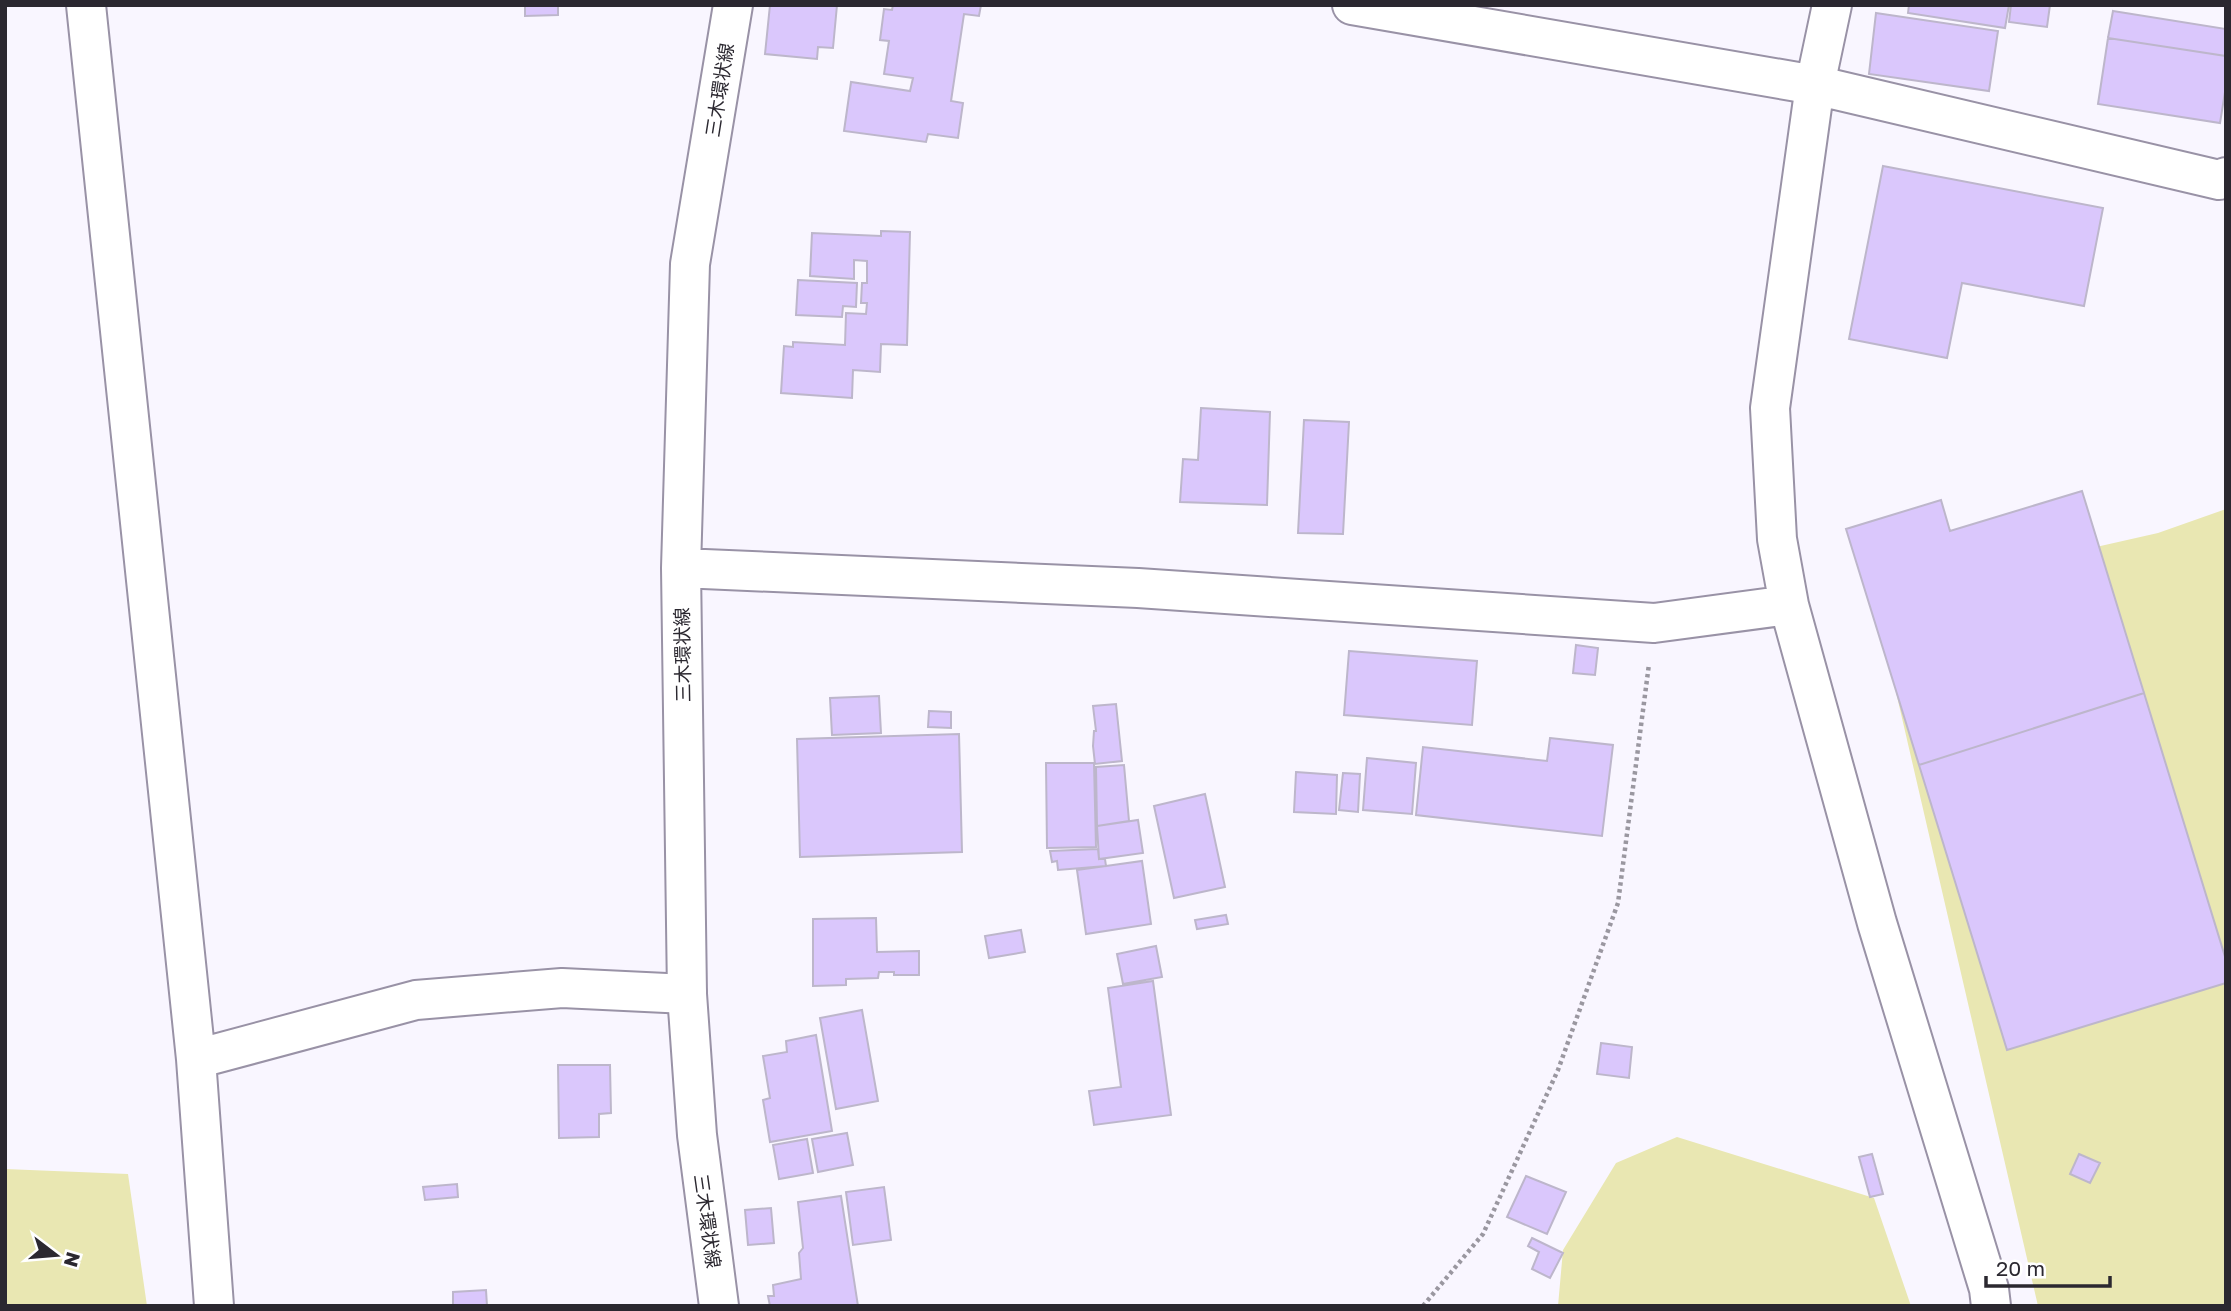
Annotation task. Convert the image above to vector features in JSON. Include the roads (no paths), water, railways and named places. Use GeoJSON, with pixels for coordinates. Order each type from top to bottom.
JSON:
{"type":"FeatureCollection","features":[{"type":"Feature","properties":{"kind":"street"},"geometry":{"type":"LineString","coordinates":[[86,5],[196,1059],[214,1306]]}},
{"type":"Feature","properties":{"kind":"street","name":"三木環状線"},"geometry":{"type":"LineString","coordinates":[[719,1306],[696,1135],[687,994],[681,568],[690,264],[733,5]]}},
{"type":"Feature","properties":{"kind":"street"},"geometry":{"type":"LineString","coordinates":[[1352,5],[1815,85],[2219,180],[2226,177]]}},
{"type":"Feature","properties":{"kind":"street"},"geometry":{"type":"LineString","coordinates":[[1832,5],[1815,85],[1770,408],[1777,539],[1789,605],[1877,923],[1989,1289],[1991,1306]]}},
{"type":"Feature","properties":{"kind":"street"},"geometry":{"type":"LineString","coordinates":[[681,568],[1139,588],[1654,623],[1789,605]]}},
{"type":"Feature","properties":{"kind":"street"},"geometry":{"type":"LineString","coordinates":[[196,1059],[416,1000],[562,988],[687,994]]}}]}
